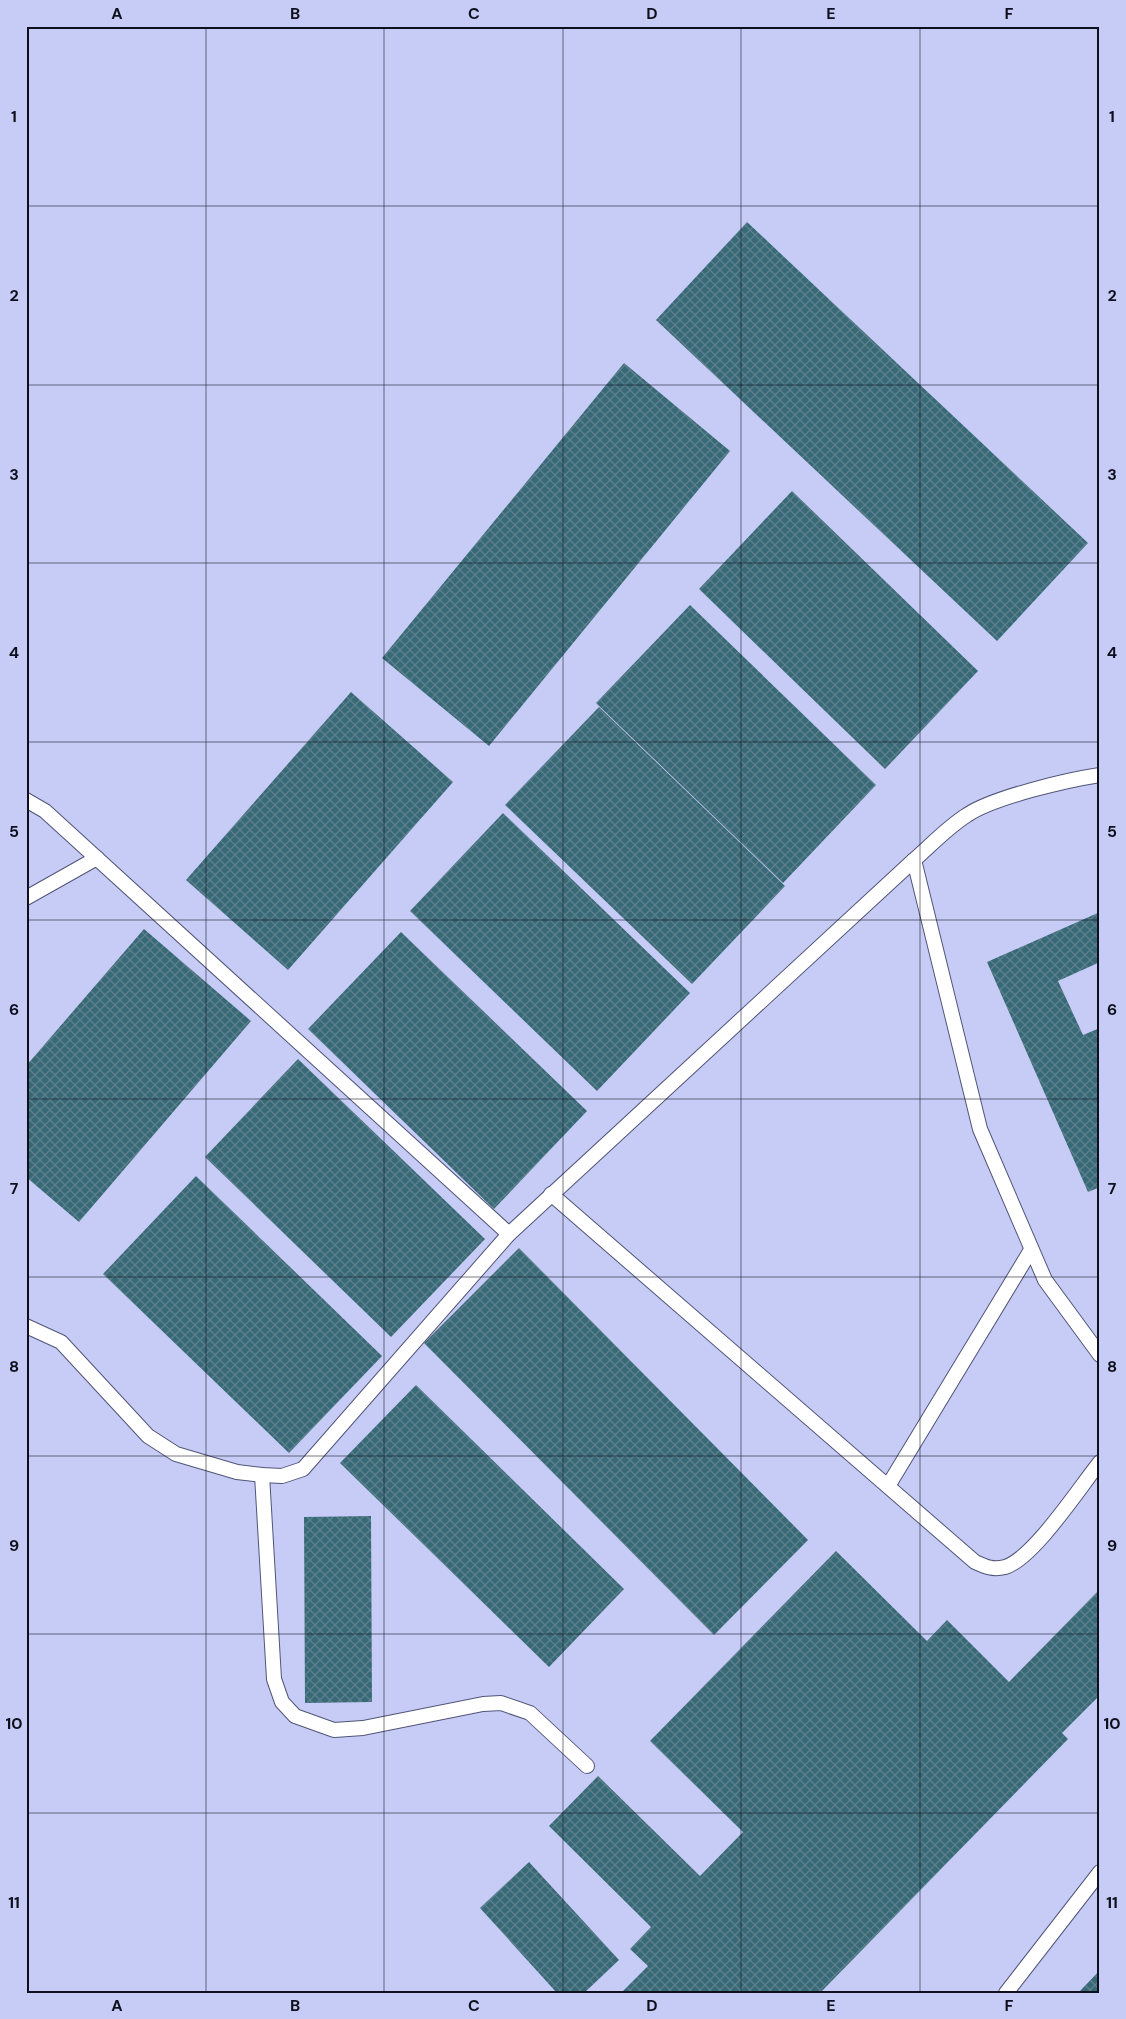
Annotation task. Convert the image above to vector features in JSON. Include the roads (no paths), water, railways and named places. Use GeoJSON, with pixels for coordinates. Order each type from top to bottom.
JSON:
{"type":"FeatureCollection","features":[{"type":"Feature","properties":{"kind":"lane"},"geometry":{"type":"LineString","coordinates":[[26,1326],[61,1342],[148,1436],[176,1454],[237,1472],[262,1475],[282,1476],[303,1469],[509,1234],[914,860],[968,814],[1002,800],[1078,778],[1100,775]]}},
{"type":"Feature","properties":{"kind":"lane"},"geometry":{"type":"LineString","coordinates":[[26,800],[45,811],[509,1234]]}},
{"type":"Feature","properties":{"kind":"lane"},"geometry":{"type":"LineString","coordinates":[[26,898],[97,858]]}},
{"type":"Feature","properties":{"kind":"lane"},"geometry":{"type":"LineString","coordinates":[[914,860],[980,1129],[1031,1250],[1046,1280],[1100,1355]]}},
{"type":"Feature","properties":{"kind":"lane"},"geometry":{"type":"LineString","coordinates":[[551,1194],[975,1562],[990,1569],[1006,1567],[1033,1548],[1100,1462]]}},
{"type":"Feature","properties":{"kind":"lane"},"geometry":{"type":"LineString","coordinates":[[888,1486],[1031,1250]]}},
{"type":"Feature","properties":{"kind":"lane"},"geometry":{"type":"LineString","coordinates":[[262,1475],[274,1678],[282,1702],[295,1716],[334,1730],[353,1729],[483,1704],[501,1703],[530,1713],[587,1766]]}},
{"type":"Feature","properties":{"kind":"lane"},"geometry":{"type":"LineString","coordinates":[[1006,1993],[1100,1872]]}}]}
